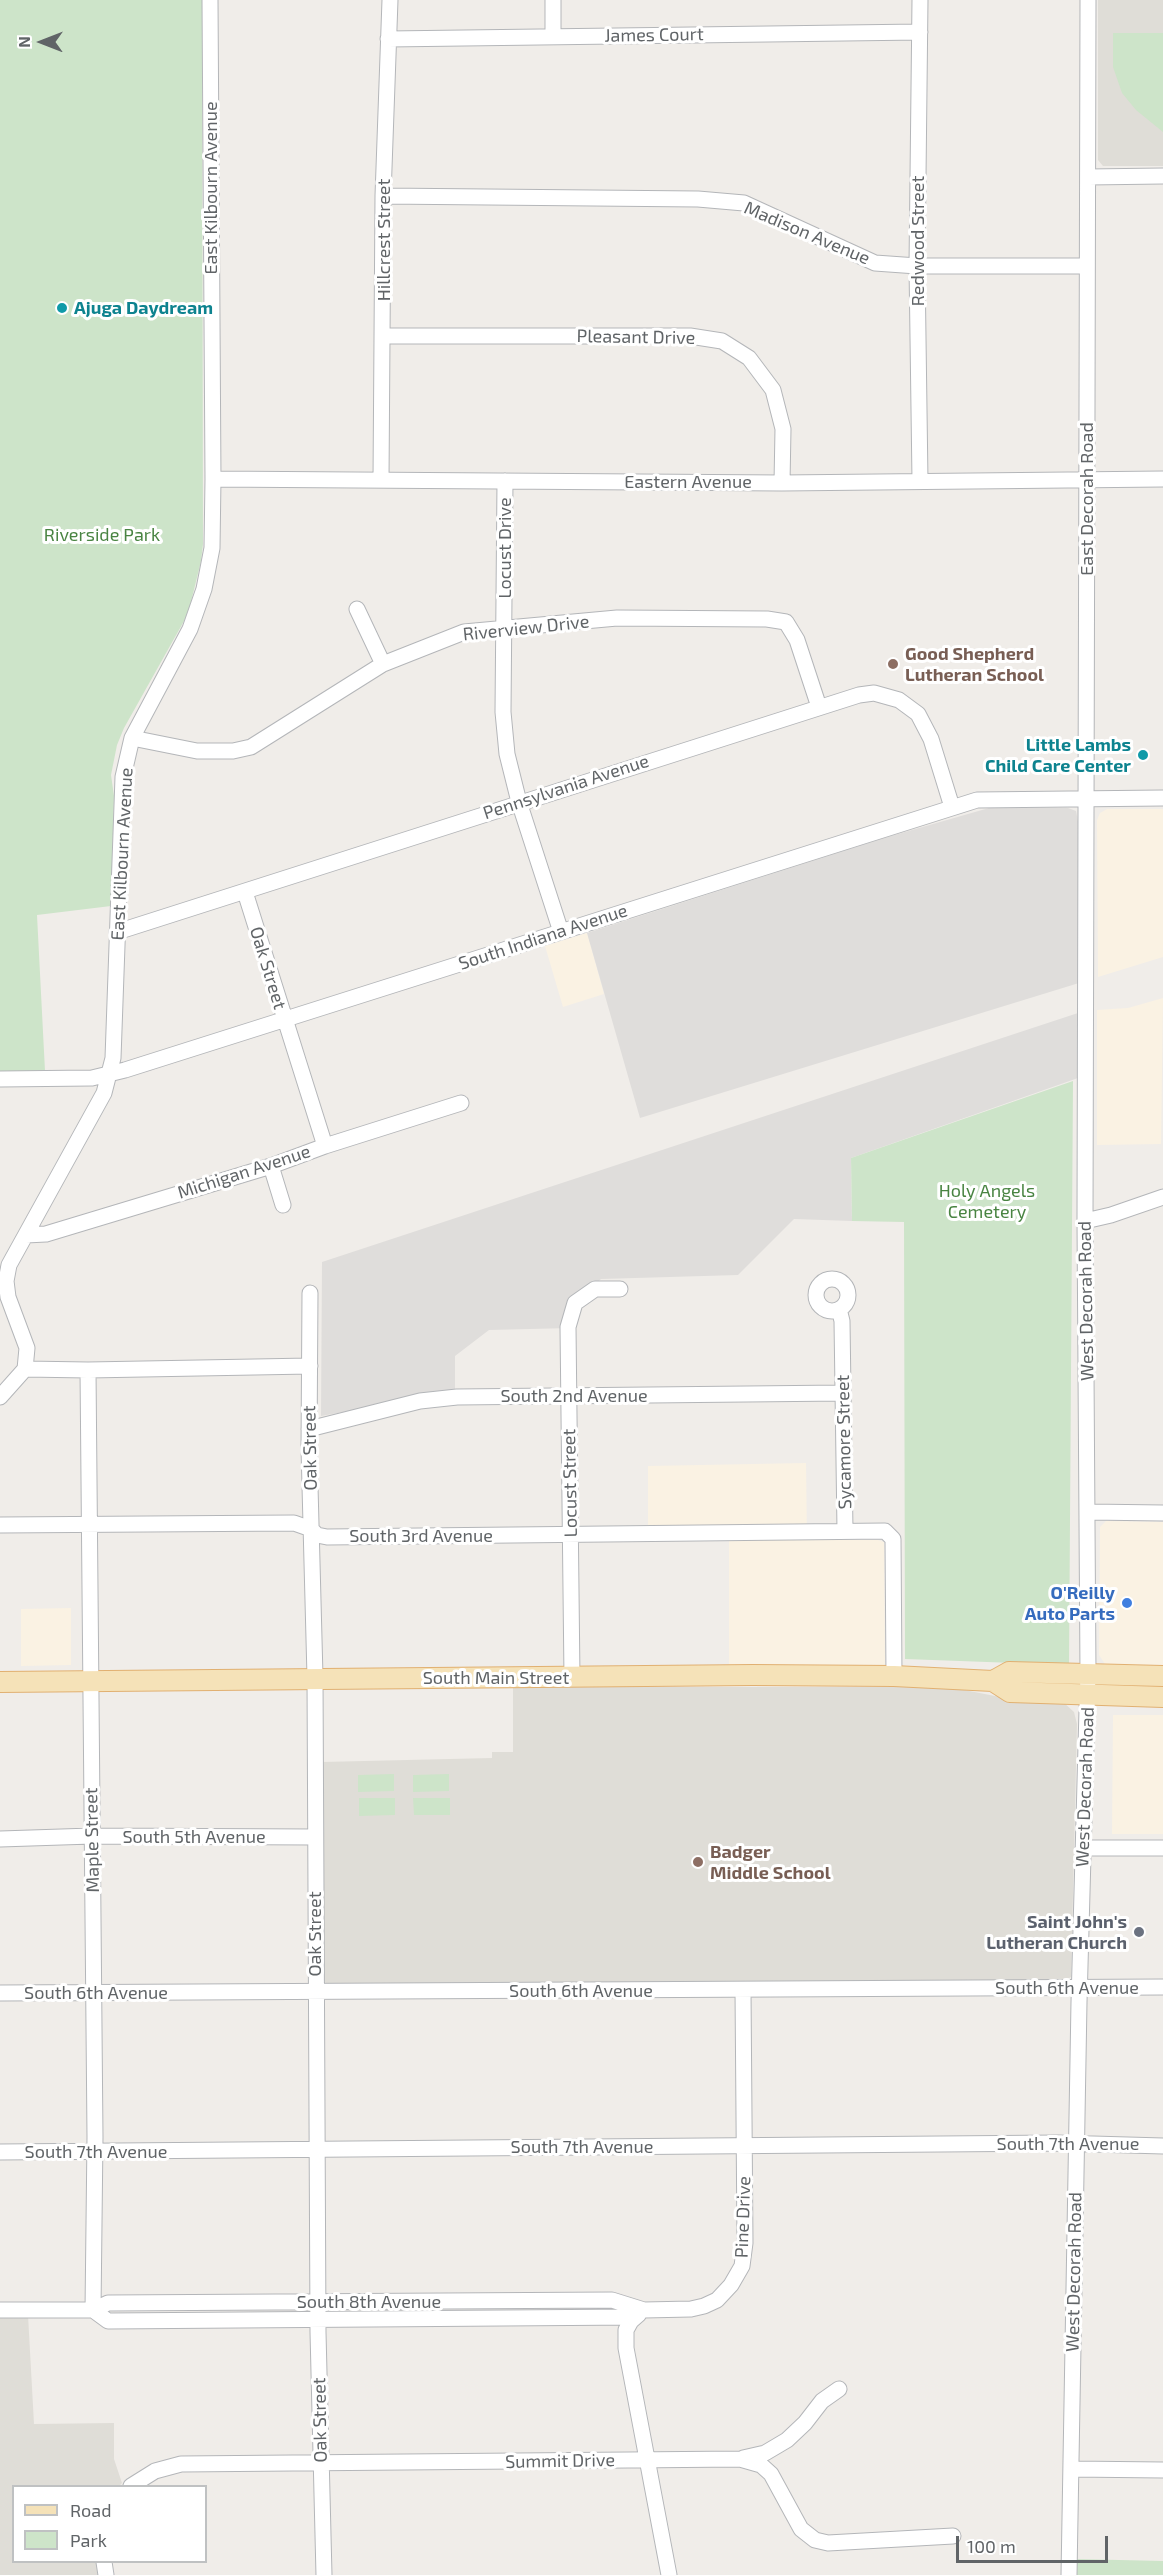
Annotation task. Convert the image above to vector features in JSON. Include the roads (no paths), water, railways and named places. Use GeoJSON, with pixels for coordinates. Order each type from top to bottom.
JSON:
{"type":"FeatureCollection","features":[{"type":"Feature","properties":{"kind":"main road","name":"South Main Street"},"geometry":{"type":"LineString","coordinates":[[993,1681],[1010,1672],[1163,1676]]}},
{"type":"Feature","properties":{"kind":"main road","name":"South Main Street"},"geometry":{"type":"LineString","coordinates":[[0,1682],[315,1677],[894,1676],[993,1681],[1010,1692],[1163,1697]]}},
{"type":"Feature","properties":{"kind":"street","name":"East Kilbourn Avenue"},"geometry":{"type":"LineString","coordinates":[[25,1369],[27,1348],[8,1297],[6,1281],[9,1265],[104,1093],[113,1058],[123,777],[132,738],[190,629],[204,588],[212,548],[210,0]]}},
{"type":"Feature","properties":{"kind":"street","name":"Hillcrest Street"},"geometry":{"type":"LineString","coordinates":[[381,480],[384,336],[383,196],[390,0]]}},
{"type":"Feature","properties":{"kind":"street"},"geometry":{"type":"LineString","coordinates":[[552,0],[553,36]]}},
{"type":"Feature","properties":{"kind":"street","name":"Redwood Street"},"geometry":{"type":"LineString","coordinates":[[920,0],[917,266],[920,481]]}},
{"type":"Feature","properties":{"kind":"street","name":"East Decorah Road"},"geometry":{"type":"LineString","coordinates":[[1087,998],[1088,0]]}},
{"type":"Feature","properties":{"kind":"street","name":"James Court"},"geometry":{"type":"LineString","coordinates":[[388,39],[920,32]]}},
{"type":"Feature","properties":{"kind":"street"},"geometry":{"type":"LineString","coordinates":[[1088,177],[1163,176]]}},
{"type":"Feature","properties":{"kind":"street","name":"Madison Avenue"},"geometry":{"type":"LineString","coordinates":[[383,196],[698,199],[744,203],[876,263],[917,266],[1086,266]]}},
{"type":"Feature","properties":{"kind":"street","name":"Pleasant Drive"},"geometry":{"type":"LineString","coordinates":[[384,336],[690,336],[722,341],[748,358],[773,390],[783,429],[782,483]]}},
{"type":"Feature","properties":{"kind":"street","name":"Eastern Avenue"},"geometry":{"type":"LineString","coordinates":[[213,479],[782,483],[1163,479]]}},
{"type":"Feature","properties":{"kind":"street","name":"Locust Drive"},"geometry":{"type":"LineString","coordinates":[[505,481],[503,712],[507,754],[519,802],[561,932]]}},
{"type":"Feature","properties":{"kind":"street"},"geometry":{"type":"LineString","coordinates":[[357,609],[383,664]]}},
{"type":"Feature","properties":{"kind":"street","name":"Riverview Drive"},"geometry":{"type":"LineString","coordinates":[[132,738],[197,751],[233,751],[251,747],[383,664],[464,632],[617,618],[789,619],[819,707]]}},
{"type":"Feature","properties":{"kind":"street","name":"Pennsylvania Avenue"},"geometry":{"type":"LineString","coordinates":[[117,932],[859,695],[874,693],[899,700],[909,705],[918,714],[931,739],[952,807]]}},
{"type":"Feature","properties":{"kind":"street","name":"South Indiana Avenue"},"geometry":{"type":"LineString","coordinates":[[0,1079],[92,1078],[109,1075],[977,800],[1163,798]]}},
{"type":"Feature","properties":{"kind":"street","name":"Oak Street"},"geometry":{"type":"LineString","coordinates":[[245,892],[325,1146]]}},
{"type":"Feature","properties":{"kind":"street","name":"West Decorah Road"},"geometry":{"type":"LineString","coordinates":[[1069,2575],[1079,1987],[1088,1696],[1089,1512],[1085,1221],[1087,998]]}},
{"type":"Feature","properties":{"kind":"street","name":"Michigan Avenue"},"geometry":{"type":"LineString","coordinates":[[26,1235],[46,1234],[271,1166],[461,1102]]}},
{"type":"Feature","properties":{"kind":"street"},"geometry":{"type":"LineString","coordinates":[[271,1166],[283,1205]]}},
{"type":"Feature","properties":{"kind":"street"},"geometry":{"type":"LineString","coordinates":[[1085,1221],[1111,1215],[1163,1197]]}},
{"type":"Feature","properties":{"kind":"street","name":"Locust Street"},"geometry":{"type":"LineString","coordinates":[[572,1678],[568,1328],[575,1303],[595,1289],[620,1289]]}},
{"type":"Feature","properties":{"kind":"street","name":"Oak Street"},"geometry":{"type":"LineString","coordinates":[[310,1293],[309,1429],[315,1677],[315,1993],[322,2573]]}},
{"type":"Feature","properties":{"kind":"street","name":"Sycamore Street"},"geometry":{"type":"LineString","coordinates":[[839,1309],[842,1321],[845,1531],[885,1531],[893,1539],[894,1676]]}},
{"type":"Feature","properties":{"kind":"street"},"geometry":{"type":"LineString","coordinates":[[0,1397],[25,1369],[310,1366]]}},
{"type":"Feature","properties":{"kind":"street","name":"Maple Street"},"geometry":{"type":"LineString","coordinates":[[88,1370],[95,2152],[93,2310]]}},
{"type":"Feature","properties":{"kind":"street","name":"South 2nd Avenue"},"geometry":{"type":"LineString","coordinates":[[309,1429],[420,1401],[457,1397],[843,1393]]}},
{"type":"Feature","properties":{"kind":"street"},"geometry":{"type":"LineString","coordinates":[[1089,1512],[1163,1513]]}},
{"type":"Feature","properties":{"kind":"street","name":"South 3rd Avenue"},"geometry":{"type":"LineString","coordinates":[[0,1525],[294,1523],[327,1537],[845,1531]]}},
{"type":"Feature","properties":{"kind":"street","name":"South 5th Avenue"},"geometry":{"type":"LineString","coordinates":[[0,1839],[92,1836],[315,1837]]}},
{"type":"Feature","properties":{"kind":"street"},"geometry":{"type":"LineString","coordinates":[[1083,1848],[1163,1848]]}},
{"type":"Feature","properties":{"kind":"street","name":"South 6th Avenue"},"geometry":{"type":"LineString","coordinates":[[0,1994],[1163,1987]]}},
{"type":"Feature","properties":{"kind":"street","name":"Pine Drive"},"geometry":{"type":"LineString","coordinates":[[612,2317],[691,2310],[704,2306],[717,2300],[731,2285],[742,2266],[745,2243],[742,1990]]}},
{"type":"Feature","properties":{"kind":"street","name":"South 7th Avenue"},"geometry":{"type":"LineString","coordinates":[[0,2152],[1076,2143],[1163,2146]]}},
{"type":"Feature","properties":{"kind":"street","name":"South 8th Avenue"},"geometry":{"type":"LineString","coordinates":[[0,2310],[93,2310],[108,2303],[612,2300],[640,2313]]}},
{"type":"Feature","properties":{"kind":"street","name":"South 8th Avenue"},"geometry":{"type":"LineString","coordinates":[[93,2310],[108,2320],[612,2317]]}},
{"type":"Feature","properties":{"kind":"street"},"geometry":{"type":"LineString","coordinates":[[640,2313],[626,2330],[626,2348],[669,2575]]}},
{"type":"Feature","properties":{"kind":"street"},"geometry":{"type":"LineString","coordinates":[[740,2459],[765,2453],[787,2440],[822,2401],[839,2389]]}},
{"type":"Feature","properties":{"kind":"street","name":"Summit Drive"},"geometry":{"type":"LineString","coordinates":[[134,2485],[155,2471],[182,2464],[740,2459],[761,2465],[771,2474],[801,2529],[815,2540],[828,2542],[952,2536]]}},
{"type":"Feature","properties":{"kind":"street"},"geometry":{"type":"LineString","coordinates":[[1072,2469],[1163,2470]]}},
{"type":"Feature","properties":{"kind":"place","name":"Ajuga Daydream"},"geometry":{"type":"Point","coordinates":[62,308]}},
{"type":"Feature","properties":{"kind":"place","name":"Good Shepherd Lutheran School"},"geometry":{"type":"Point","coordinates":[893,664]}},
{"type":"Feature","properties":{"kind":"place","name":"Little Lambs Child Care Center"},"geometry":{"type":"Point","coordinates":[1143,755]}},
{"type":"Feature","properties":{"kind":"place","name":"O'Reilly Auto Parts"},"geometry":{"type":"Point","coordinates":[1127,1603]}},
{"type":"Feature","properties":{"kind":"place","name":"Badger Middle School"},"geometry":{"type":"Point","coordinates":[698,1862]}},
{"type":"Feature","properties":{"kind":"place","name":"Saint John's Lutheran Church"},"geometry":{"type":"Point","coordinates":[1139,1932]}},
{"type":"Feature","properties":{"kind":"park label","name":"Riverside Park"},"geometry":{"type":"Point","coordinates":[102,535]}},
{"type":"Feature","properties":{"kind":"park label","name":"Holy Angels Cemetery"},"geometry":{"type":"Point","coordinates":[987,1201]}}]}
